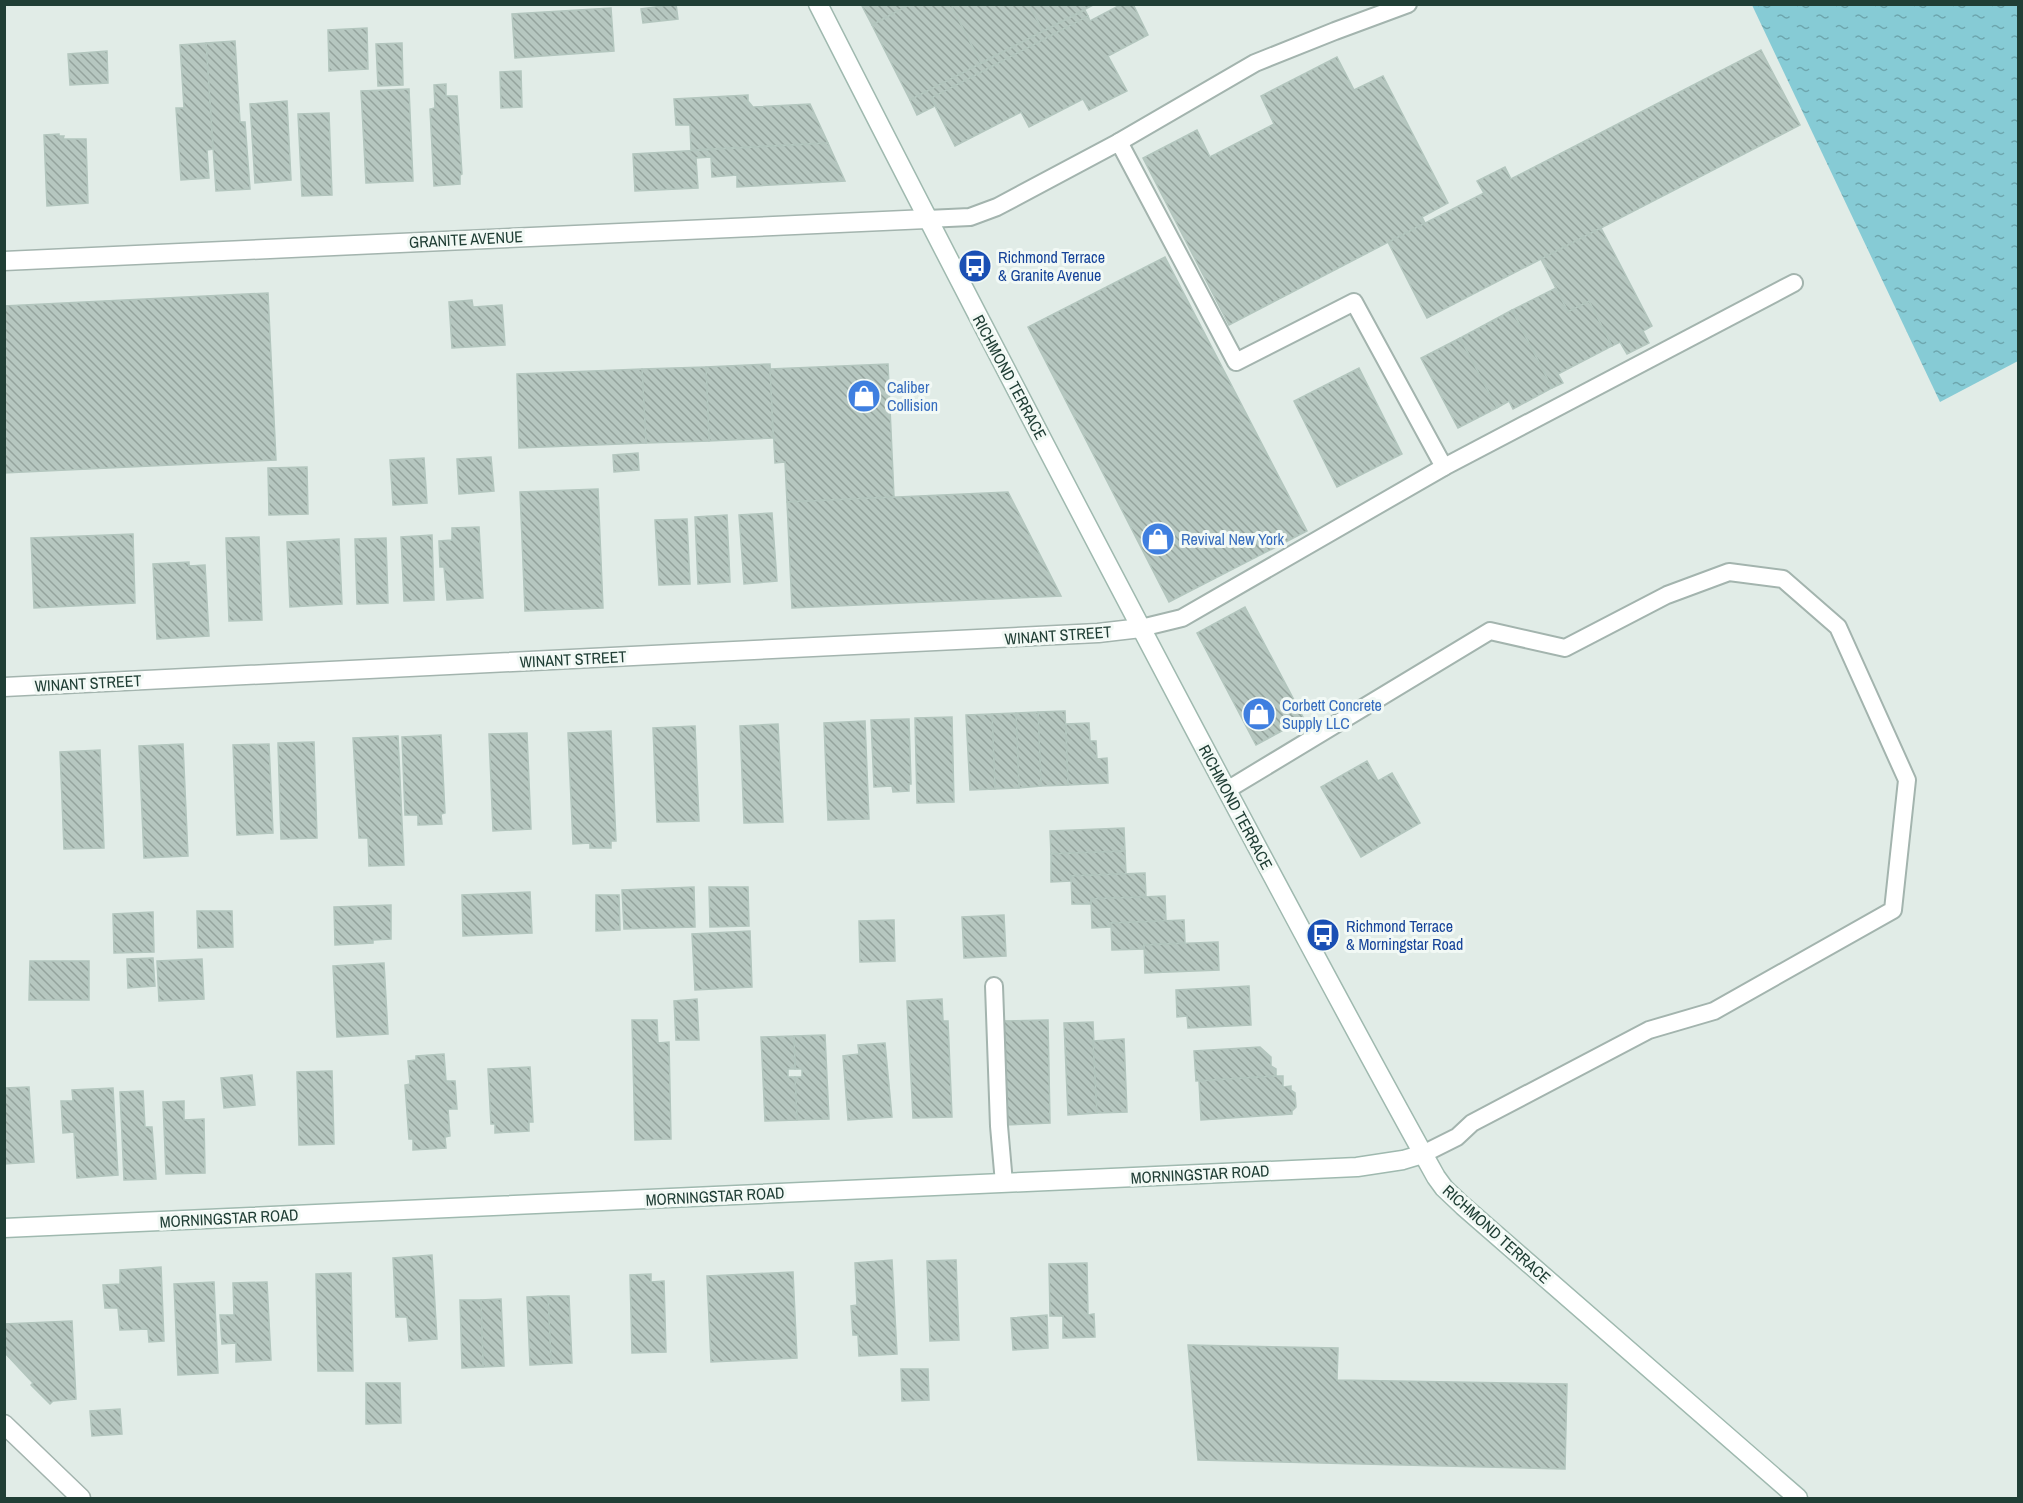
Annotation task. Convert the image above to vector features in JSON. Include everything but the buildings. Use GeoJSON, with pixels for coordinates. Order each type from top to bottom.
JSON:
{"type":"FeatureCollection","features":[{"type":"Feature","properties":{"kind":"street","name":"RICHMOND TERRACE"},"geometry":{"type":"LineString","coordinates":[[818,4],[927,219],[1227,790],[1436,1178],[1454,1198],[1798,1498]]}},
{"type":"Feature","properties":{"kind":"street","name":"GRANITE AVENUE"},"geometry":{"type":"LineString","coordinates":[[4,261],[927,219]]}},
{"type":"Feature","properties":{"kind":"street","name":"WINANT STREET"},"geometry":{"type":"LineString","coordinates":[[4,687],[1098,633],[1142,628]]}},
{"type":"Feature","properties":{"kind":"street","name":"MORNINGSTAR ROAD"},"geometry":{"type":"LineString","coordinates":[[4,1228],[1357,1167],[1403,1160],[1423,1154]]}},
{"type":"Feature","properties":{"kind":"street"},"geometry":{"type":"LineString","coordinates":[[4,1424],[81,1498]]}},
{"type":"Feature","properties":{"kind":"lane"},"geometry":{"type":"LineString","coordinates":[[927,219],[970,217],[997,207],[1119,142],[1255,63],[1408,4]]}},
{"type":"Feature","properties":{"kind":"lane"},"geometry":{"type":"LineString","coordinates":[[1119,142],[1236,362],[1354,302],[1444,467]]}},
{"type":"Feature","properties":{"kind":"lane"},"geometry":{"type":"LineString","coordinates":[[1142,628],[1182,618],[1444,467],[1794,283]]}},
{"type":"Feature","properties":{"kind":"lane"},"geometry":{"type":"LineString","coordinates":[[1227,790],[1490,631],[1565,648],[1667,595],[1729,572],[1782,579],[1838,627],[1907,780],[1893,910],[1714,1011],[1649,1030],[1472,1123],[1456,1137],[1423,1154]]}},
{"type":"Feature","properties":{"kind":"lane"},"geometry":{"type":"LineString","coordinates":[[994,986],[999,1126],[1004,1183]]}},
{"type":"Feature","properties":{"kind":"water"},"geometry":{"type":"Polygon","coordinates":[[[1752,5],[2018,5],[2018,361],[1940,402],[1752,5]]]}},
{"type":"Feature","properties":{"kind":"place","name":"Richmond Terrace & Granite Avenue"},"geometry":{"type":"Point","coordinates":[975,266]}},
{"type":"Feature","properties":{"kind":"place","name":"Caliber Collision"},"geometry":{"type":"Point","coordinates":[864,396]}},
{"type":"Feature","properties":{"kind":"place","name":"Revival New York"},"geometry":{"type":"Point","coordinates":[1158,539]}},
{"type":"Feature","properties":{"kind":"place","name":"Corbett Concrete Supply LLC"},"geometry":{"type":"Point","coordinates":[1259,714]}},
{"type":"Feature","properties":{"kind":"place","name":"Richmond Terrace & Morningstar Road"},"geometry":{"type":"Point","coordinates":[1323,935]}}]}
